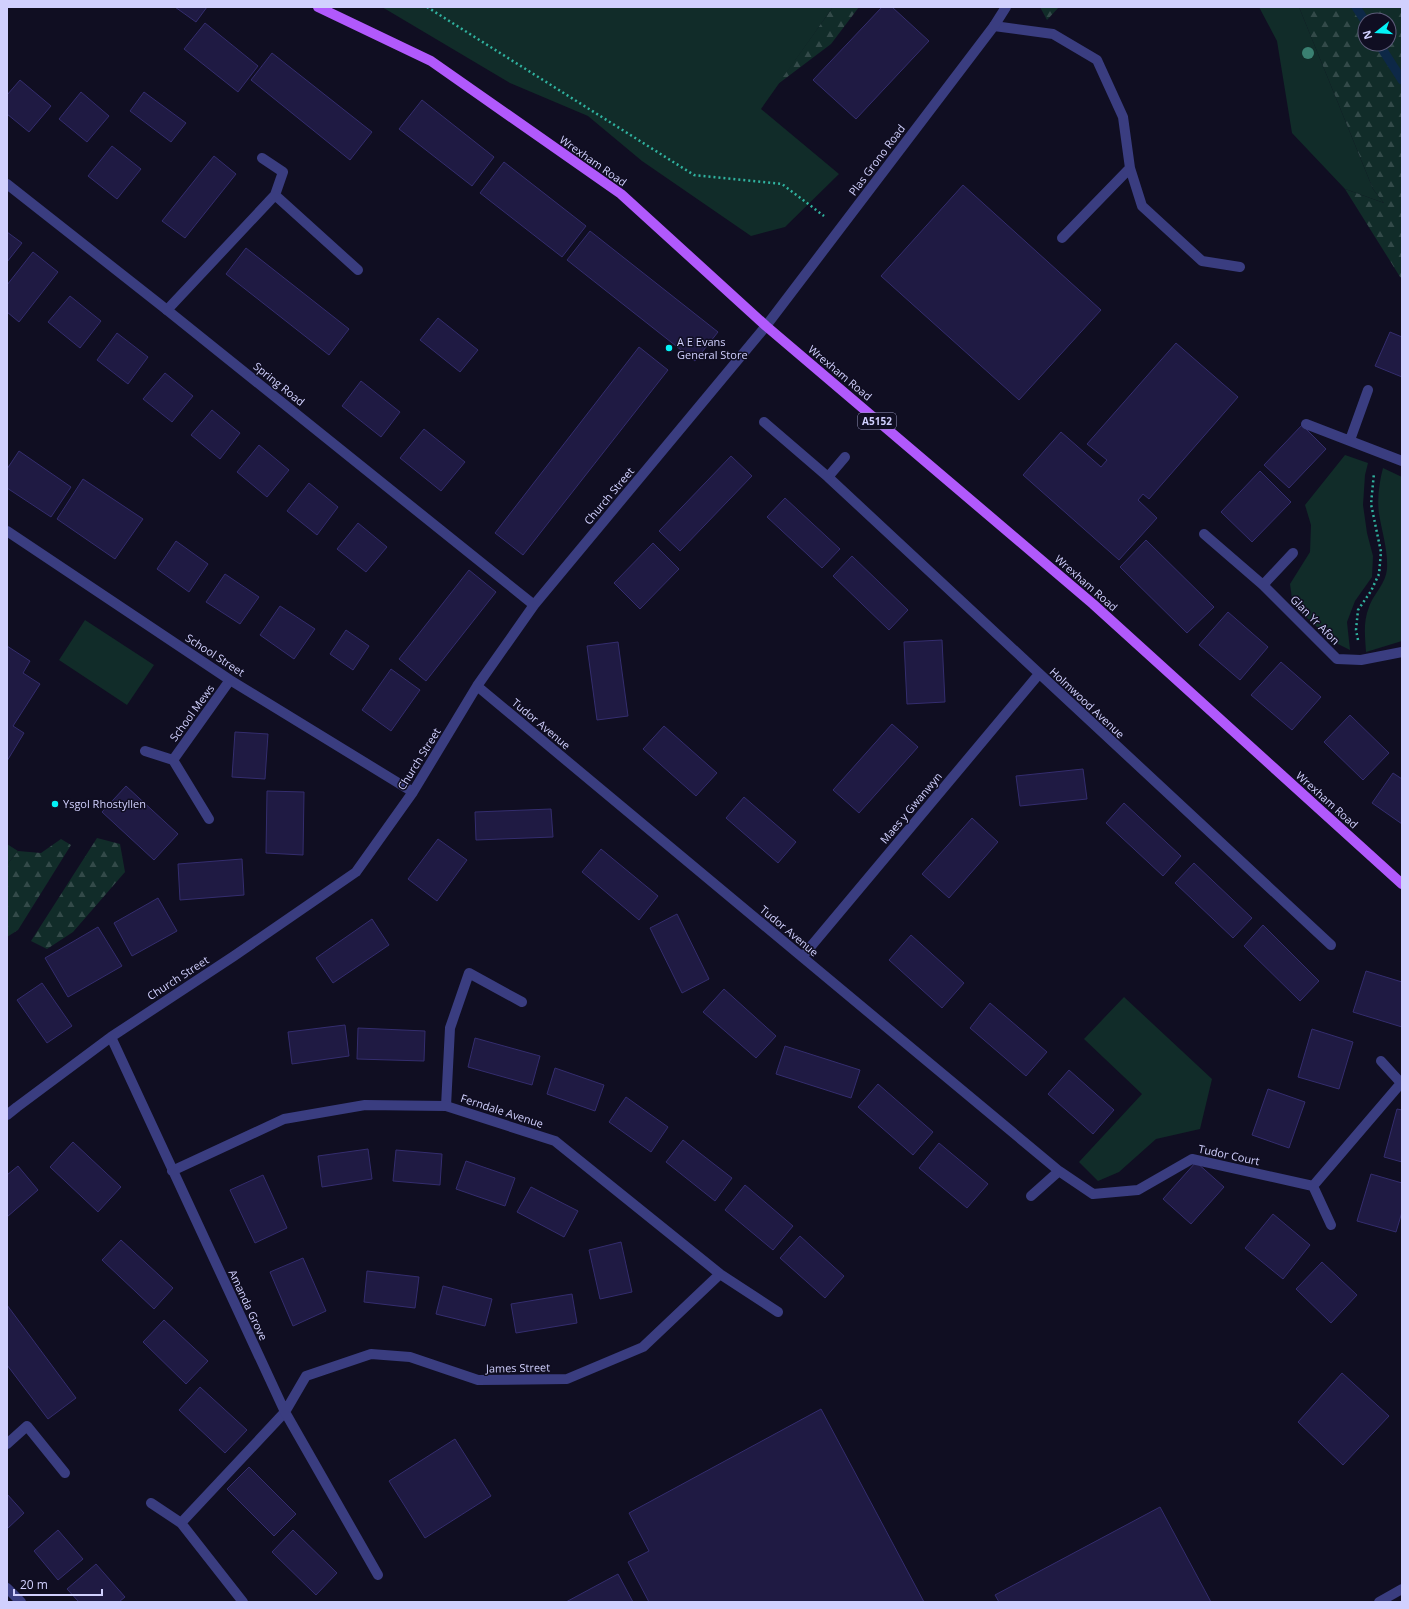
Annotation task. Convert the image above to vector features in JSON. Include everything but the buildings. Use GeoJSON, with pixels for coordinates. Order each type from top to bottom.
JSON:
{"type":"FeatureCollection","features":[{"type":"Feature","properties":{"kind":"main road","name":"Wrexham Road"},"geometry":{"type":"LineString","coordinates":[[318,7],[431,61],[620,194],[766,326],[1092,604],[1402,884]]}},
{"type":"Feature","properties":{"kind":"street","name":"Plas Grono Road"},"geometry":{"type":"LineString","coordinates":[[766,326],[994,26],[1006,7]]}},
{"type":"Feature","properties":{"kind":"street"},"geometry":{"type":"LineString","coordinates":[[994,26],[1053,34],[1097,60],[1123,117],[1130,168],[1142,206],[1202,261],[1240,267]]}},
{"type":"Feature","properties":{"kind":"street"},"geometry":{"type":"LineString","coordinates":[[167,310],[275,195],[283,172],[262,158]]}},
{"type":"Feature","properties":{"kind":"street"},"geometry":{"type":"LineString","coordinates":[[1062,238],[1130,168]]}},
{"type":"Feature","properties":{"kind":"street","name":"Spring Road"},"geometry":{"type":"LineString","coordinates":[[7,184],[167,310],[534,605]]}},
{"type":"Feature","properties":{"kind":"street"},"geometry":{"type":"LineString","coordinates":[[275,195],[358,270]]}},
{"type":"Feature","properties":{"kind":"street","name":"Church Street"},"geometry":{"type":"LineString","coordinates":[[7,1115],[110,1037],[234,956],[356,872],[413,792],[477,686],[534,605],[766,326]]}},
{"type":"Feature","properties":{"kind":"street"},"geometry":{"type":"LineString","coordinates":[[1350,440],[1368,390]]}},
{"type":"Feature","properties":{"kind":"street","name":"Holmwood Avenue"},"geometry":{"type":"LineString","coordinates":[[764,422],[828,477],[1331,945]]}},
{"type":"Feature","properties":{"kind":"street"},"geometry":{"type":"LineString","coordinates":[[1306,424],[1402,461]]}},
{"type":"Feature","properties":{"kind":"street"},"geometry":{"type":"LineString","coordinates":[[828,477],[845,457]]}},
{"type":"Feature","properties":{"kind":"street","name":"School Street"},"geometry":{"type":"LineString","coordinates":[[7,531],[230,680],[413,792]]}},
{"type":"Feature","properties":{"kind":"street","name":"Glan Yr Afon"},"geometry":{"type":"LineString","coordinates":[[1204,534],[1263,585],[1337,659],[1361,660],[1402,652]]}},
{"type":"Feature","properties":{"kind":"street"},"geometry":{"type":"LineString","coordinates":[[1263,585],[1293,553]]}},
{"type":"Feature","properties":{"kind":"street","name":"Maes y Gwanwyn"},"geometry":{"type":"LineString","coordinates":[[802,957],[1039,674]]}},
{"type":"Feature","properties":{"kind":"street","name":"School Mews"},"geometry":{"type":"LineString","coordinates":[[173,760],[230,680]]}},
{"type":"Feature","properties":{"kind":"street","name":"Tudor Avenue"},"geometry":{"type":"LineString","coordinates":[[477,686],[1059,1171]]}},
{"type":"Feature","properties":{"kind":"street"},"geometry":{"type":"LineString","coordinates":[[145,751],[173,760],[209,819]]}},
{"type":"Feature","properties":{"kind":"street"},"geometry":{"type":"LineString","coordinates":[[446,1106],[450,1028],[468,973],[522,1002]]}},
{"type":"Feature","properties":{"kind":"street","name":"Amanda Grove"},"geometry":{"type":"LineString","coordinates":[[110,1037],[285,1412],[378,1575]]}},
{"type":"Feature","properties":{"kind":"street"},"geometry":{"type":"LineString","coordinates":[[1331,1225],[1313,1186],[1401,1083],[1381,1061]]}},
{"type":"Feature","properties":{"kind":"street","name":"Ferndale Avenue"},"geometry":{"type":"LineString","coordinates":[[172,1171],[284,1119],[365,1105],[446,1106],[555,1141],[720,1274],[778,1312]]}},
{"type":"Feature","properties":{"kind":"street","name":"Tudor Court"},"geometry":{"type":"LineString","coordinates":[[1059,1171],[1092,1194],[1138,1190],[1192,1159],[1313,1186]]}},
{"type":"Feature","properties":{"kind":"street"},"geometry":{"type":"LineString","coordinates":[[1031,1196],[1059,1171]]}},
{"type":"Feature","properties":{"kind":"street","name":"James Street"},"geometry":{"type":"LineString","coordinates":[[181,1523],[285,1412],[306,1376],[372,1354],[410,1357],[478,1380],[567,1379],[643,1347],[720,1274]]}},
{"type":"Feature","properties":{"kind":"street"},"geometry":{"type":"LineString","coordinates":[[7,1444],[27,1426],[65,1473]]}},
{"type":"Feature","properties":{"kind":"street"},"geometry":{"type":"LineString","coordinates":[[151,1503],[181,1523],[243,1602]]}},
{"type":"Feature","properties":{"kind":"street"},"geometry":{"type":"LineString","coordinates":[[7,1588],[21,1602]]}},
{"type":"Feature","properties":{"kind":"street"},"geometry":{"type":"LineString","coordinates":[[1380,1602],[1402,1589]]}},
{"type":"Feature","properties":{"kind":"path"},"geometry":{"type":"LineString","coordinates":[[427,7],[694,175],[782,184],[840,229]]}},
{"type":"Feature","properties":{"kind":"path"},"geometry":{"type":"LineString","coordinates":[[1361,660],[1356,630],[1358,610],[1371,591],[1379,574],[1381,552],[1371,504],[1374,474],[1382,454]]}},
{"type":"Feature","properties":{"kind":"green space"},"geometry":{"type":"Polygon","coordinates":[[[382,7],[833,7],[761,109],[839,174],[785,227],[751,236],[642,161],[588,116],[510,83],[382,7]]]}},
{"type":"Feature","properties":{"kind":"green space"},"geometry":{"type":"Polygon","coordinates":[[[833,7],[859,7],[831,44],[778,84],[833,7]]]}},
{"type":"Feature","properties":{"kind":"green space"},"geometry":{"type":"Polygon","coordinates":[[[1040,7],[1059,7],[1047,20],[1040,7]]]}},
{"type":"Feature","properties":{"kind":"green space"},"geometry":{"type":"Polygon","coordinates":[[[1259,7],[1299,7],[1373,189],[1384,203],[1345,189],[1292,133],[1277,41],[1259,7]]]}},
{"type":"Feature","properties":{"kind":"green space"},"geometry":{"type":"Polygon","coordinates":[[[1299,7],[1402,7],[1402,280],[1345,189],[1384,203],[1373,189],[1299,7]]]}},
{"type":"Feature","properties":{"kind":"green space"},"geometry":{"type":"Polygon","coordinates":[[[1345,455],[1368,463],[1365,475],[1363,505],[1367,533],[1373,556],[1372,577],[1355,601],[1347,622],[1350,650],[1334,642],[1297,609],[1292,599],[1290,584],[1310,552],[1311,525],[1305,505],[1345,455]]]}},
{"type":"Feature","properties":{"kind":"green space"},"geometry":{"type":"Polygon","coordinates":[[[1383,468],[1402,477],[1402,641],[1366,652],[1365,629],[1367,613],[1371,602],[1382,584],[1387,568],[1386,548],[1378,508],[1380,479],[1383,468]]]}},
{"type":"Feature","properties":{"kind":"green space"},"geometry":{"type":"Polygon","coordinates":[[[85,620],[154,665],[127,705],[59,660],[85,620]]]}},
{"type":"Feature","properties":{"kind":"green space"},"geometry":{"type":"Polygon","coordinates":[[[97,838],[120,844],[125,872],[73,932],[47,949],[31,941],[97,838]]]}},
{"type":"Feature","properties":{"kind":"green space"},"geometry":{"type":"Polygon","coordinates":[[[61,839],[71,845],[18,930],[7,937],[7,865],[18,851],[41,853],[61,839]]]}},
{"type":"Feature","properties":{"kind":"green space"},"geometry":{"type":"Polygon","coordinates":[[[7,844],[18,851],[7,865],[7,844]]]}},
{"type":"Feature","properties":{"kind":"green space"},"geometry":{"type":"Polygon","coordinates":[[[1124,997],[1212,1079],[1200,1129],[1156,1139],[1119,1172],[1098,1181],[1079,1162],[1142,1094],[1084,1039],[1124,997]]]}},
{"type":"Feature","properties":{"kind":"waterway"},"geometry":{"type":"LineString","coordinates":[[1356,7],[1359,12]]}},
{"type":"Feature","properties":{"kind":"waterway"},"geometry":{"type":"LineString","coordinates":[[1384,52],[1402,80]]}},
{"type":"Feature","properties":{"kind":"place","name":"A E Evans General Store"},"geometry":{"type":"Point","coordinates":[669,348]}},
{"type":"Feature","properties":{"kind":"place","name":"Ysgol Rhostyllen"},"geometry":{"type":"Point","coordinates":[55,804]}}]}
